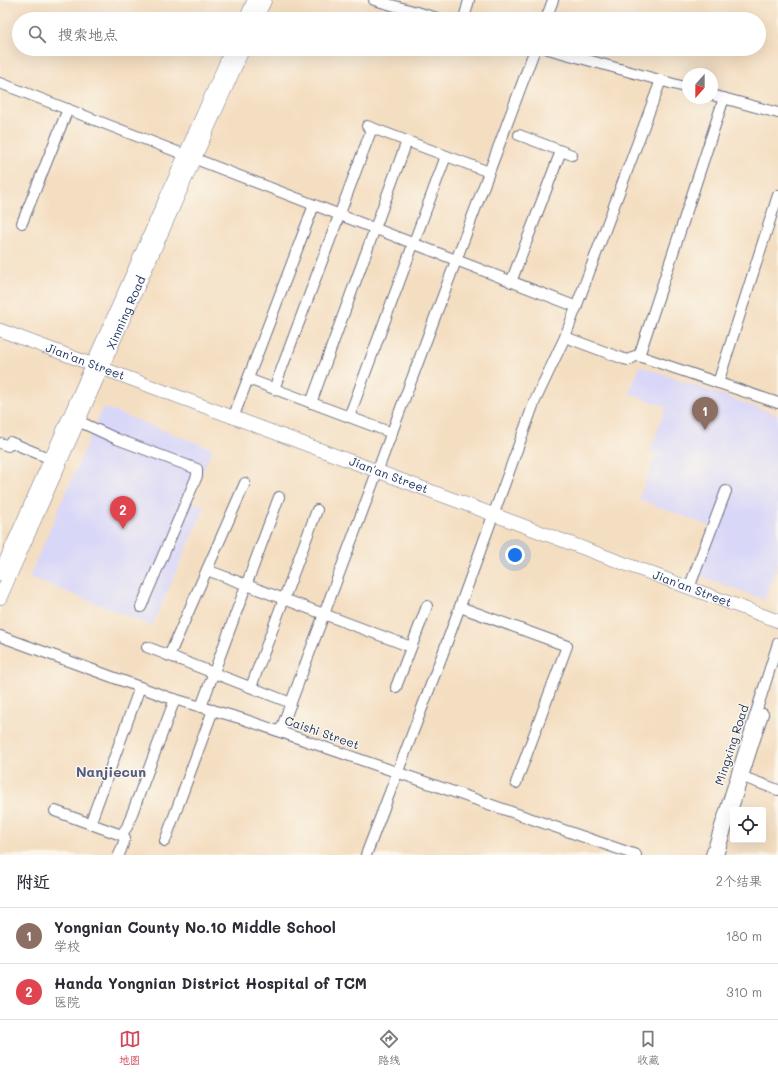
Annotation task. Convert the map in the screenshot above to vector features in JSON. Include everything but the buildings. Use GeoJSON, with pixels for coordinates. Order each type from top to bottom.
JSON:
{"type":"FeatureCollection","features":[{"type":"Feature","properties":{"kind":"main road"},"geometry":{"type":"LineString","coordinates":[[249,12],[254,0]]}},
{"type":"Feature","properties":{"kind":"main road"},"geometry":{"type":"LineString","coordinates":[[259,12],[265,0]]}},
{"type":"Feature","properties":{"kind":"main road","name":"Xinming Road"},"geometry":{"type":"LineString","coordinates":[[190,157],[229,56]]}},
{"type":"Feature","properties":{"kind":"main road","name":"Xinming Road"},"geometry":{"type":"LineString","coordinates":[[0,574],[51,459],[97,367],[190,157],[240,56]]}},
{"type":"Feature","properties":{"kind":"main road","name":"Jian'an Street"},"geometry":{"type":"LineString","coordinates":[[0,330],[778,621]]}},
{"type":"Feature","properties":{"kind":"main road","name":"Xinming Road"},"geometry":{"type":"LineString","coordinates":[[0,598],[78,421],[97,367]]}},
{"type":"Feature","properties":{"kind":"street"},"geometry":{"type":"LineString","coordinates":[[374,0],[416,12]]}},
{"type":"Feature","properties":{"kind":"street"},"geometry":{"type":"LineString","coordinates":[[466,12],[470,0]]}},
{"type":"Feature","properties":{"kind":"street"},"geometry":{"type":"LineString","coordinates":[[548,12],[552,0]]}},
{"type":"Feature","properties":{"kind":"street"},"geometry":{"type":"LineString","coordinates":[[280,732],[532,56]]}},
{"type":"Feature","properties":{"kind":"street"},"geometry":{"type":"LineString","coordinates":[[574,56],[682,86]]}},
{"type":"Feature","properties":{"kind":"street"},"geometry":{"type":"LineString","coordinates":[[366,855],[460,607],[534,403],[565,337],[577,307],[661,80]]}},
{"type":"Feature","properties":{"kind":"street"},"geometry":{"type":"LineString","coordinates":[[0,82],[577,307]]}},
{"type":"Feature","properties":{"kind":"street"},"geometry":{"type":"LineString","coordinates":[[718,96],[778,113]]}},
{"type":"Feature","properties":{"kind":"street"},"geometry":{"type":"LineString","coordinates":[[639,356],[724,98]]}},
{"type":"Feature","properties":{"kind":"street"},"geometry":{"type":"LineString","coordinates":[[22,224],[68,109]]}},
{"type":"Feature","properties":{"kind":"street"},"geometry":{"type":"LineString","coordinates":[[274,389],[339,215],[369,127],[489,172]]}},
{"type":"Feature","properties":{"kind":"street"},"geometry":{"type":"LineString","coordinates":[[519,136],[572,155]]}},
{"type":"Feature","properties":{"kind":"street"},"geometry":{"type":"LineString","coordinates":[[311,403],[407,141]]}},
{"type":"Feature","properties":{"kind":"street"},"geometry":{"type":"LineString","coordinates":[[511,282],[561,151]]}},
{"type":"Feature","properties":{"kind":"street"},"geometry":{"type":"LineString","coordinates":[[349,417],[446,156]]}},
{"type":"Feature","properties":{"kind":"street"},"geometry":{"type":"LineString","coordinates":[[718,383],[778,195]]}},
{"type":"Feature","properties":{"kind":"street"},"geometry":{"type":"LineString","coordinates":[[233,418],[314,205]]}},
{"type":"Feature","properties":{"kind":"street"},"geometry":{"type":"LineString","coordinates":[[565,337],[624,359],[629,360],[635,356],[639,356],[778,403]]}},
{"type":"Feature","properties":{"kind":"street"},"geometry":{"type":"LineString","coordinates":[[248,379],[392,433]]}},
{"type":"Feature","properties":{"kind":"street"},"geometry":{"type":"LineString","coordinates":[[78,421],[117,439],[197,469],[197,476],[141,607]]}},
{"type":"Feature","properties":{"kind":"street"},"geometry":{"type":"LineString","coordinates":[[0,443],[8,446],[10,442],[51,459]]}},
{"type":"Feature","properties":{"kind":"street"},"geometry":{"type":"LineString","coordinates":[[169,656],[245,483]]}},
{"type":"Feature","properties":{"kind":"street"},"geometry":{"type":"LineString","coordinates":[[689,588],[726,492]]}},
{"type":"Feature","properties":{"kind":"street"},"geometry":{"type":"LineString","coordinates":[[201,707],[279,496]]}},
{"type":"Feature","properties":{"kind":"street"},"geometry":{"type":"LineString","coordinates":[[251,687],[317,510]]}},
{"type":"Feature","properties":{"kind":"street"},"geometry":{"type":"LineString","coordinates":[[207,570],[411,647]]}},
{"type":"Feature","properties":{"kind":"street"},"geometry":{"type":"LineString","coordinates":[[396,687],[427,606]]}},
{"type":"Feature","properties":{"kind":"street"},"geometry":{"type":"LineString","coordinates":[[460,607],[567,646],[516,783]]}},
{"type":"Feature","properties":{"kind":"street","name":"Caishi Street"},"geometry":{"type":"LineString","coordinates":[[0,636],[140,687],[280,732],[636,855]]}},
{"type":"Feature","properties":{"kind":"street","name":"Mingxing Road"},"geometry":{"type":"LineString","coordinates":[[711,855],[778,643]]}},
{"type":"Feature","properties":{"kind":"street"},"geometry":{"type":"LineString","coordinates":[[147,647],[291,703]]}},
{"type":"Feature","properties":{"kind":"street","name":"Mingxing Road"},"geometry":{"type":"LineString","coordinates":[[718,855],[778,666]]}},
{"type":"Feature","properties":{"kind":"street"},"geometry":{"type":"LineString","coordinates":[[90,824],[140,687]]}},
{"type":"Feature","properties":{"kind":"street"},"geometry":{"type":"LineString","coordinates":[[121,835],[127,827],[175,699]]}},
{"type":"Feature","properties":{"kind":"street"},"geometry":{"type":"LineString","coordinates":[[165,841],[213,710]]}},
{"type":"Feature","properties":{"kind":"street"},"geometry":{"type":"LineString","coordinates":[[743,777],[778,790]]}},
{"type":"Feature","properties":{"kind":"street"},"geometry":{"type":"LineString","coordinates":[[55,811],[124,836],[125,839],[119,855]]}},
{"type":"Feature","properties":{"kind":"shaded area"},"geometry":{"type":"Polygon","coordinates":[[[640,366],[778,415],[778,560],[765,600],[698,575],[714,528],[639,499],[656,454],[650,451],[666,407],[629,393],[640,366]]]}},
{"type":"Feature","properties":{"kind":"shaded area"},"geometry":{"type":"Polygon","coordinates":[[[103,407],[213,449],[190,500],[205,507],[152,626],[29,577],[103,407]]]}},
{"type":"Feature","properties":{"kind":"place","name":"Yongnian County No.10 Middle School"},"geometry":{"type":"Point","coordinates":[705,430]}},
{"type":"Feature","properties":{"kind":"place","name":"Handa Yongnian District Hospital of TCM"},"geometry":{"type":"Point","coordinates":[123,529]}},
{"type":"Feature","properties":{"kind":"district","name":"Nanjiecun"},"geometry":{"type":"Point","coordinates":[111,772]}}]}
